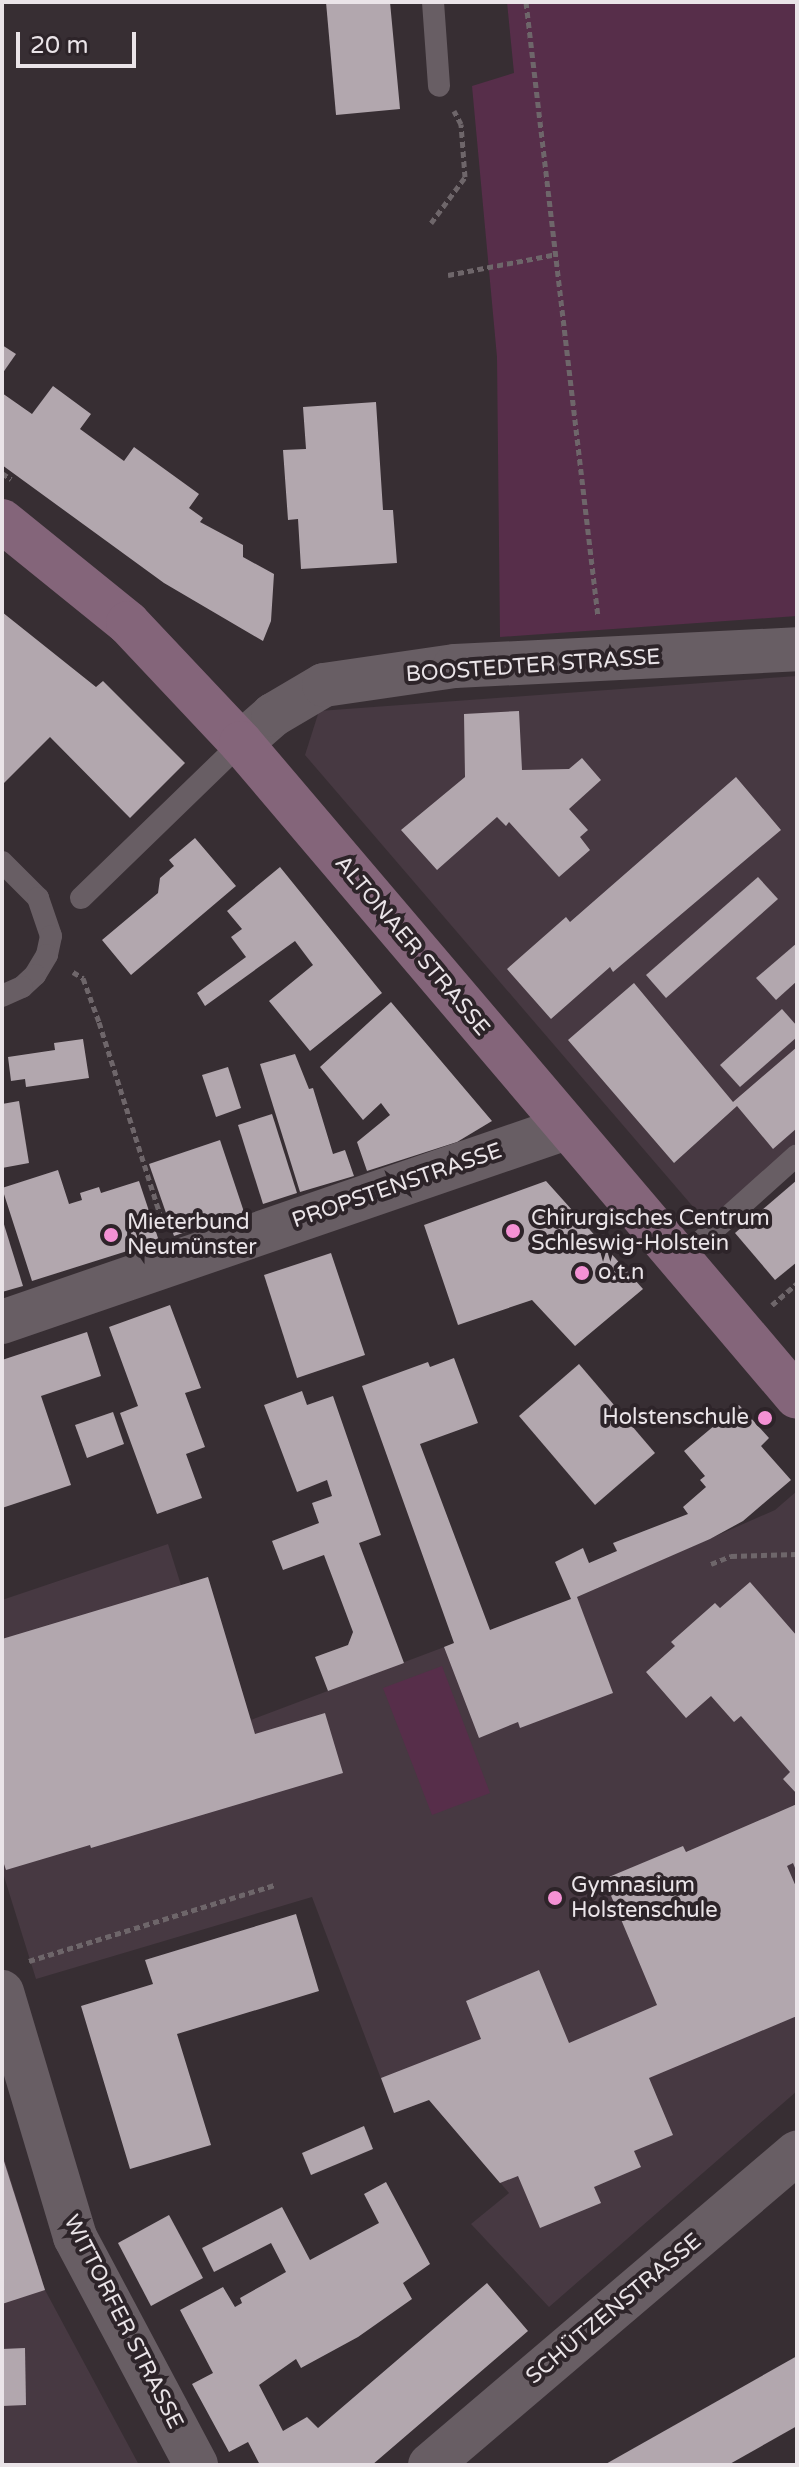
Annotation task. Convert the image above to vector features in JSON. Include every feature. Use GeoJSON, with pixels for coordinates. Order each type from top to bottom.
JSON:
{"type":"FeatureCollection","features":[{"type":"Feature","properties":{"kind":"main road","name":"ALTONAER STRASSE"},"geometry":{"type":"LineString","coordinates":[[2,521],[128,623],[241,743],[797,1397]]}},
{"type":"Feature","properties":{"kind":"street","name":"BOOSTEDTER STRASSE"},"geometry":{"type":"LineString","coordinates":[[241,743],[285,707],[324,685],[455,666],[797,649]]}},
{"type":"Feature","properties":{"kind":"street","name":"PROPSTENSTRASSE"},"geometry":{"type":"LineString","coordinates":[[2,1322],[566,1128]]}},
{"type":"Feature","properties":{"kind":"street","name":"WITTORFER STRASSE"},"geometry":{"type":"LineString","coordinates":[[9,1979],[75,2237],[196,2465]]}},
{"type":"Feature","properties":{"kind":"street","name":"SCHÜTZENSTRASSE"},"geometry":{"type":"LineString","coordinates":[[430,2465],[797,2153]]}},
{"type":"Feature","properties":{"kind":"lane"},"geometry":{"type":"LineString","coordinates":[[433,2],[439,86]]}},
{"type":"Feature","properties":{"kind":"lane"},"geometry":{"type":"LineString","coordinates":[[81,898],[241,743]]}},
{"type":"Feature","properties":{"kind":"lane"},"geometry":{"type":"LineString","coordinates":[[2,862],[38,898],[51,936],[47,955],[22,987],[2,996]]}},
{"type":"Feature","properties":{"kind":"lane"},"geometry":{"type":"LineString","coordinates":[[680,1260],[797,1155]]}},
{"type":"Feature","properties":{"kind":"path"},"geometry":{"type":"LineString","coordinates":[[526,2],[603,660]]}},
{"type":"Feature","properties":{"kind":"path"},"geometry":{"type":"LineString","coordinates":[[431,223],[465,177],[461,124],[439,86]]}},
{"type":"Feature","properties":{"kind":"path"},"geometry":{"type":"LineString","coordinates":[[448,275],[557,254]]}},
{"type":"Feature","properties":{"kind":"path"},"geometry":{"type":"LineString","coordinates":[[47,955],[83,978],[175,1263]]}},
{"type":"Feature","properties":{"kind":"path"},"geometry":{"type":"LineString","coordinates":[[711,1564],[731,1556],[797,1554]]}},
{"type":"Feature","properties":{"kind":"path"},"geometry":{"type":"LineString","coordinates":[[9,1979],[274,1885]]}},
{"type":"Feature","properties":{"kind":"shaded area"},"geometry":{"type":"Polygon","coordinates":[[[507,2],[797,2],[797,616],[500,637],[497,357],[472,86],[514,73],[507,2]]]}},
{"type":"Feature","properties":{"kind":"shaded area"},"geometry":{"type":"Polygon","coordinates":[[[797,676],[797,1142],[707,1223],[305,755],[319,711],[797,676]]]}},
{"type":"Feature","properties":{"kind":"shaded area","name":"Gymnasium Holstenschule"},"geometry":{"type":"Polygon","coordinates":[[[797,1491],[797,2091],[549,2307],[471,2224],[509,2193],[429,2100],[394,2113],[312,1897],[36,1979],[2,1870],[2,1600],[168,1544],[181,1585],[208,1577],[251,1720],[577,1597],[775,1510],[797,1491]]]}},
{"type":"Feature","properties":{"kind":"shaded area"},"geometry":{"type":"Polygon","coordinates":[[[442,1666],[490,1793],[432,1815],[383,1688],[442,1666]]]}},
{"type":"Feature","properties":{"kind":"shaded area"},"geometry":{"type":"Polygon","coordinates":[[[2,2152],[45,2290],[139,2465],[2,2465],[2,2152]]]}},
{"type":"Feature","properties":{"kind":"building"},"geometry":{"type":"Polygon","coordinates":[[[326,2],[390,2],[400,109],[336,115],[326,2]]]}},
{"type":"Feature","properties":{"kind":"building"},"geometry":{"type":"Polygon","coordinates":[[[2,345],[16,354],[2,374],[2,345]]]}},
{"type":"Feature","properties":{"kind":"building"},"geometry":{"type":"Polygon","coordinates":[[[53,386],[91,414],[80,429],[124,461],[134,447],[199,494],[189,508],[203,518],[200,522],[243,545],[243,557],[274,574],[271,621],[263,641],[164,583],[2,465],[2,393],[32,414],[53,386]]]}},
{"type":"Feature","properties":{"kind":"building"},"geometry":{"type":"Polygon","coordinates":[[[376,402],[383,510],[393,510],[397,563],[301,569],[298,519],[288,520],[283,450],[306,449],[303,407],[376,402]]]}},
{"type":"Feature","properties":{"kind":"building"},"geometry":{"type":"Polygon","coordinates":[[[2,612],[96,687],[103,681],[185,763],[130,818],[50,737],[2,785],[2,612]]]}},
{"type":"Feature","properties":{"kind":"building"},"geometry":{"type":"Polygon","coordinates":[[[519,711],[522,770],[569,769],[582,758],[601,780],[569,809],[588,830],[580,837],[590,850],[559,877],[509,822],[506,826],[497,817],[437,870],[401,830],[465,777],[464,714],[519,711]]]}},
{"type":"Feature","properties":{"kind":"building"},"geometry":{"type":"Polygon","coordinates":[[[736,777],[781,830],[613,972],[610,967],[551,1019],[507,969],[566,917],[570,922],[736,777]]]}},
{"type":"Feature","properties":{"kind":"building"},"geometry":{"type":"Polygon","coordinates":[[[195,838],[236,886],[131,975],[102,940],[158,893],[160,878],[174,866],[169,860],[195,838]]]}},
{"type":"Feature","properties":{"kind":"building"},"geometry":{"type":"Polygon","coordinates":[[[280,867],[382,993],[310,1051],[269,1001],[313,965],[295,941],[205,1006],[197,993],[246,957],[231,937],[242,929],[227,911],[280,867]]]}},
{"type":"Feature","properties":{"kind":"building"},"geometry":{"type":"Polygon","coordinates":[[[758,877],[778,899],[666,998],[646,975],[758,877]]]}},
{"type":"Feature","properties":{"kind":"building"},"geometry":{"type":"Polygon","coordinates":[[[797,943],[797,981],[776,1000],[756,978],[797,943]]]}},
{"type":"Feature","properties":{"kind":"building"},"geometry":{"type":"Polygon","coordinates":[[[634,983],[733,1102],[797,1047],[797,1128],[773,1149],[737,1106],[674,1163],[568,1040],[634,983]]]}},
{"type":"Feature","properties":{"kind":"building"},"geometry":{"type":"Polygon","coordinates":[[[391,1002],[492,1121],[457,1142],[367,1171],[357,1142],[390,1115],[381,1103],[363,1120],[320,1067],[391,1002]]]}},
{"type":"Feature","properties":{"kind":"building"},"geometry":{"type":"Polygon","coordinates":[[[782,1009],[797,1026],[797,1037],[740,1087],[720,1065],[782,1009]]]}},
{"type":"Feature","properties":{"kind":"building"},"geometry":{"type":"Polygon","coordinates":[[[83,1039],[89,1078],[26,1087],[25,1079],[11,1081],[8,1057],[55,1050],[54,1043],[83,1039]]]}},
{"type":"Feature","properties":{"kind":"building"},"geometry":{"type":"Polygon","coordinates":[[[295,1054],[309,1089],[313,1088],[333,1154],[345,1150],[354,1176],[300,1192],[260,1064],[295,1054]]]}},
{"type":"Feature","properties":{"kind":"building"},"geometry":{"type":"Polygon","coordinates":[[[228,1067],[241,1108],[216,1117],[202,1075],[228,1067]]]}},
{"type":"Feature","properties":{"kind":"building"},"geometry":{"type":"Polygon","coordinates":[[[19,1101],[29,1163],[2,1168],[2,1104],[19,1101]]]}},
{"type":"Feature","properties":{"kind":"building"},"geometry":{"type":"Polygon","coordinates":[[[272,1114],[297,1193],[263,1204],[238,1125],[272,1114]]]}},
{"type":"Feature","properties":{"kind":"building"},"geometry":{"type":"Polygon","coordinates":[[[220,1140],[244,1212],[174,1236],[149,1164],[220,1140]]]}},
{"type":"Feature","properties":{"kind":"building"},"geometry":{"type":"Polygon","coordinates":[[[58,1170],[69,1204],[82,1200],[80,1193],[99,1187],[101,1193],[139,1181],[159,1241],[32,1281],[2,1188],[58,1170]]]}},
{"type":"Feature","properties":{"kind":"building"},"geometry":{"type":"Polygon","coordinates":[[[797,1180],[797,1262],[775,1280],[735,1233],[797,1180]]]}},
{"type":"Feature","properties":{"kind":"building"},"geometry":{"type":"Polygon","coordinates":[[[546,1181],[643,1289],[575,1346],[532,1300],[458,1325],[424,1225],[546,1181]]]}},
{"type":"Feature","properties":{"kind":"building"},"geometry":{"type":"Polygon","coordinates":[[[2,1218],[23,1286],[2,1292],[2,1218]]]}},
{"type":"Feature","properties":{"kind":"building"},"geometry":{"type":"Polygon","coordinates":[[[331,1253],[365,1355],[297,1378],[264,1275],[331,1253]]]}},
{"type":"Feature","properties":{"kind":"building"},"geometry":{"type":"Polygon","coordinates":[[[170,1305],[201,1388],[185,1393],[205,1447],[186,1454],[202,1498],[157,1514],[120,1413],[138,1406],[109,1327],[170,1305]]]}},
{"type":"Feature","properties":{"kind":"building"},"geometry":{"type":"Polygon","coordinates":[[[87,1332],[101,1376],[41,1396],[71,1485],[2,1508],[2,1360],[87,1332]]]}},
{"type":"Feature","properties":{"kind":"building"},"geometry":{"type":"Polygon","coordinates":[[[454,1358],[478,1423],[420,1444],[490,1630],[571,1599],[555,1562],[583,1548],[589,1563],[617,1551],[613,1543],[688,1514],[683,1507],[706,1487],[700,1480],[705,1476],[684,1451],[739,1405],[769,1438],[761,1446],[791,1480],[743,1521],[710,1539],[577,1597],[613,1693],[520,1728],[518,1722],[479,1738],[444,1647],[454,1643],[362,1386],[428,1362],[430,1367],[454,1358]]]}},
{"type":"Feature","properties":{"kind":"building"},"geometry":{"type":"Polygon","coordinates":[[[579,1364],[655,1453],[595,1505],[519,1416],[579,1364]]]}},
{"type":"Feature","properties":{"kind":"building"},"geometry":{"type":"Polygon","coordinates":[[[302,1391],[307,1405],[333,1396],[381,1535],[359,1543],[404,1663],[328,1691],[315,1657],[348,1645],[353,1632],[324,1555],[283,1570],[272,1541],[319,1523],[312,1503],[332,1496],[327,1480],[297,1492],[264,1405],[302,1391]]]}},
{"type":"Feature","properties":{"kind":"building"},"geometry":{"type":"Polygon","coordinates":[[[113,1412],[124,1444],[87,1458],[75,1425],[113,1412]]]}},
{"type":"Feature","properties":{"kind":"building"},"geometry":{"type":"Polygon","coordinates":[[[208,1577],[255,1734],[325,1713],[343,1773],[6,1870],[2,1858],[2,1639],[208,1577]]]}},
{"type":"Feature","properties":{"kind":"building"},"geometry":{"type":"Polygon","coordinates":[[[750,1582],[797,1636],[797,1794],[783,1779],[790,1772],[741,1716],[734,1722],[711,1696],[686,1718],[646,1672],[675,1646],[671,1642],[715,1603],[720,1608],[750,1582]]]}},
{"type":"Feature","properties":{"kind":"building"},"geometry":{"type":"Polygon","coordinates":[[[797,1804],[797,1873],[793,1863],[787,1866],[797,1889],[797,2016],[649,2078],[673,2135],[634,2151],[641,2167],[594,2187],[601,2203],[540,2228],[518,2176],[500,2183],[429,2100],[394,2113],[381,2078],[481,2039],[466,2001],[539,1970],[569,2043],[657,2005],[604,1879],[683,1846],[686,1852],[797,1804]]]}},
{"type":"Feature","properties":{"kind":"building"},"geometry":{"type":"Polygon","coordinates":[[[296,1914],[319,1991],[177,2034],[211,2145],[130,2169],[81,2006],[153,1984],[145,1960],[296,1914]]]}},
{"type":"Feature","properties":{"kind":"building"},"geometry":{"type":"Polygon","coordinates":[[[364,2126],[373,2149],[311,2175],[302,2153],[364,2126]]]}},
{"type":"Feature","properties":{"kind":"building"},"geometry":{"type":"Polygon","coordinates":[[[2,2155],[45,2290],[2,2304],[2,2155]]]}},
{"type":"Feature","properties":{"kind":"building"},"geometry":{"type":"Polygon","coordinates":[[[386,2182],[430,2264],[403,2283],[412,2299],[358,2337],[301,2368],[296,2359],[259,2385],[283,2431],[307,2417],[318,2428],[487,2283],[528,2331],[372,2465],[260,2465],[248,2442],[229,2452],[192,2384],[213,2373],[180,2310],[223,2287],[235,2307],[242,2303],[240,2298],[286,2272],[271,2243],[214,2272],[202,2248],[282,2207],[310,2260],[379,2223],[364,2194],[386,2182]]]}},
{"type":"Feature","properties":{"kind":"building"},"geometry":{"type":"Polygon","coordinates":[[[169,2215],[203,2278],[151,2306],[118,2243],[169,2215]]]}},
{"type":"Feature","properties":{"kind":"building"},"geometry":{"type":"Polygon","coordinates":[[[25,2348],[26,2405],[2,2406],[2,2349],[25,2348]]]}},
{"type":"Feature","properties":{"kind":"building"},"geometry":{"type":"Polygon","coordinates":[[[797,2356],[797,2426],[728,2465],[604,2465],[797,2356]]]}},
{"type":"Feature","properties":{"kind":"place","name":"Chirurgisches Centrum Schleswig-Holstein"},"geometry":{"type":"Point","coordinates":[513,1231]}},
{"type":"Feature","properties":{"kind":"place","name":"Mieterbund Neumünster"},"geometry":{"type":"Point","coordinates":[111,1235]}},
{"type":"Feature","properties":{"kind":"place","name":"o.t.n"},"geometry":{"type":"Point","coordinates":[582,1273]}},
{"type":"Feature","properties":{"kind":"place","name":"Holstenschule"},"geometry":{"type":"Point","coordinates":[765,1418]}},
{"type":"Feature","properties":{"kind":"place","name":"Gymnasium Holstenschule"},"geometry":{"type":"Point","coordinates":[555,1898]}}]}
